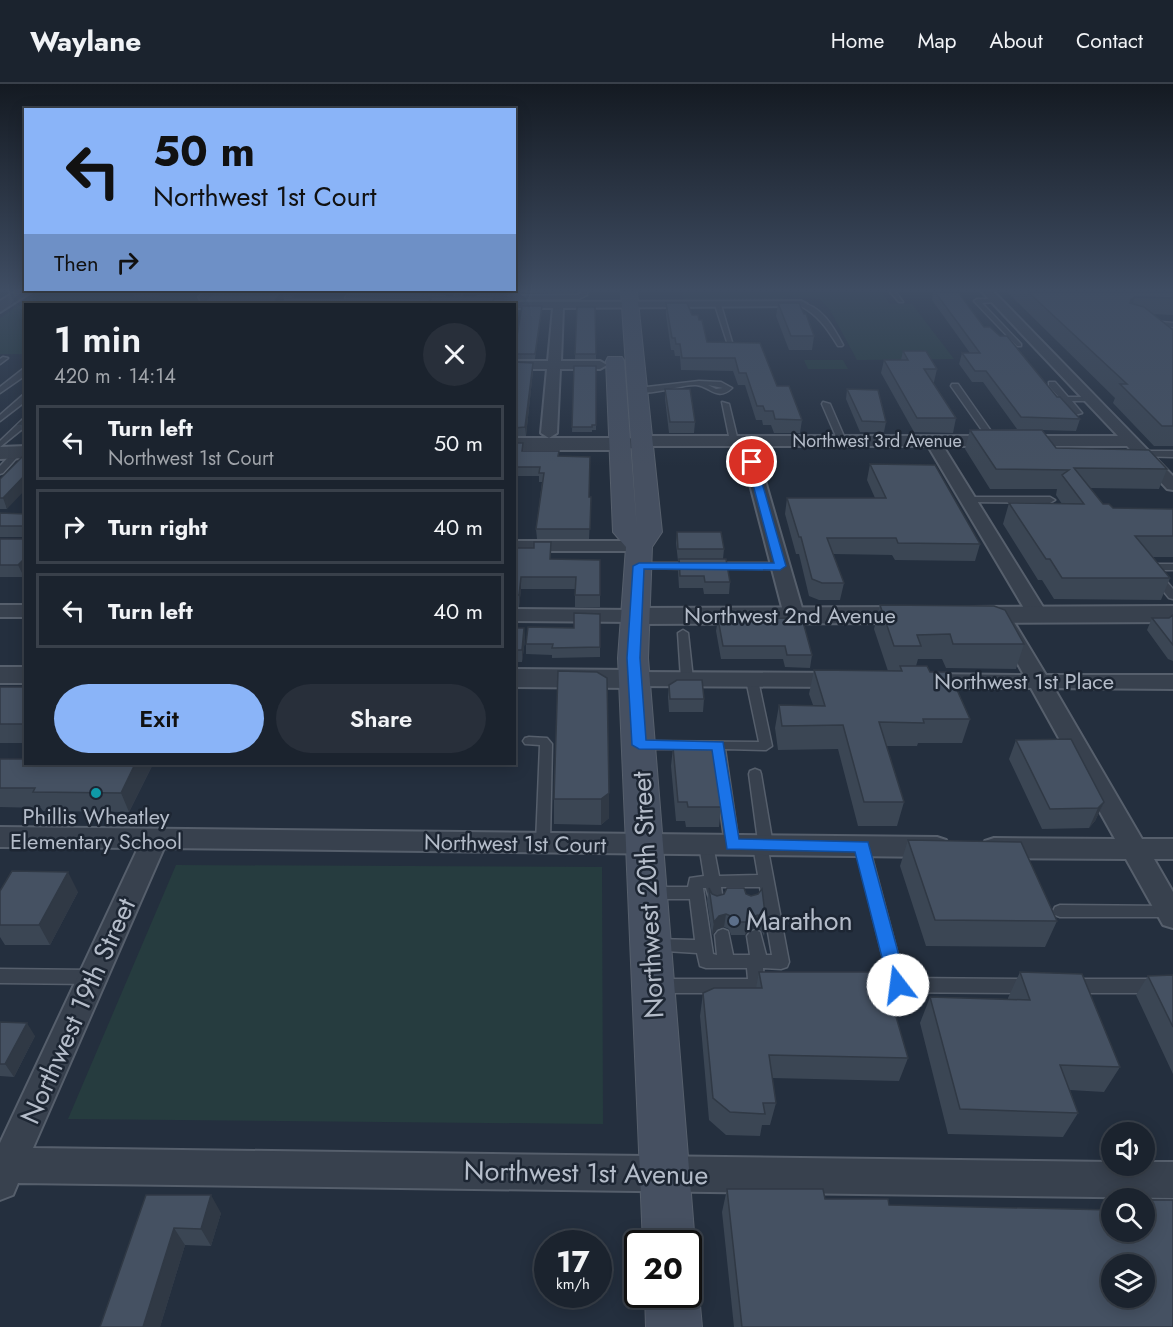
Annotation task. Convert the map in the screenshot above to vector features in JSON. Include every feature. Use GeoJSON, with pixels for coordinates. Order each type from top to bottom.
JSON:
{"type":"FeatureCollection","features":[{"type":"Feature","properties":{"kind":"main road","name":"Northwest 20th Street"},"geometry":{"type":"LineString","coordinates":[[615,350],[631,443],[650,532],[639,556],[634,679],[668,1230]]}},
{"type":"Feature","properties":{"kind":"main road","name":"Northwest 20th Street"},"geometry":{"type":"LineString","coordinates":[[630,350],[638,390],[631,443]]}},
{"type":"Feature","properties":{"kind":"main road"},"geometry":{"type":"LineString","coordinates":[[673,1308],[674,1327]]}},
{"type":"Feature","properties":{"kind":"street"},"geometry":{"type":"LineString","coordinates":[[549,433],[555,350]]}},
{"type":"Feature","properties":{"kind":"street"},"geometry":{"type":"LineString","coordinates":[[1044,350],[1136,450],[1173,485]]}},
{"type":"Feature","properties":{"kind":"street"},"geometry":{"type":"LineString","coordinates":[[516,365],[600,365]]}},
{"type":"Feature","properties":{"kind":"street"},"geometry":{"type":"LineString","coordinates":[[740,441],[794,615]]}},
{"type":"Feature","properties":{"kind":"street"},"geometry":{"type":"LineString","coordinates":[[933,441],[1038,615]]}},
{"type":"Feature","properties":{"kind":"street","name":"Northwest 3rd Avenue"},"geometry":{"type":"LineString","coordinates":[[516,444],[994,441],[1136,450]]}},
{"type":"Feature","properties":{"kind":"street"},"geometry":{"type":"LineString","coordinates":[[516,546],[639,556]]}},
{"type":"Feature","properties":{"kind":"street","name":"Northwest 2nd Avenue"},"geometry":{"type":"LineString","coordinates":[[516,615],[1038,615],[1172,598]]}},
{"type":"Feature","properties":{"kind":"street"},"geometry":{"type":"LineString","coordinates":[[0,611],[24,612]]}},
{"type":"Feature","properties":{"kind":"street"},"geometry":{"type":"LineString","coordinates":[[1001,615],[1172,914]]}},
{"type":"Feature","properties":{"kind":"street"},"geometry":{"type":"LineString","coordinates":[[0,675],[24,675]]}},
{"type":"Feature","properties":{"kind":"street"},"geometry":{"type":"LineString","coordinates":[[516,678],[859,680]]}},
{"type":"Feature","properties":{"kind":"street","name":"Northwest 1st Place"},"geometry":{"type":"LineString","coordinates":[[907,681],[1173,682]]}},
{"type":"Feature","properties":{"kind":"street","name":"Northwest 1st Court"},"geometry":{"type":"LineString","coordinates":[[0,837],[1173,849]]}},
{"type":"Feature","properties":{"kind":"street","name":"Northwest 19th Street"},"geometry":{"type":"LineString","coordinates":[[3,1171],[155,839]]}},
{"type":"Feature","properties":{"kind":"street","name":"Northwest 1st Avenue"},"geometry":{"type":"LineString","coordinates":[[3,1171],[664,1173],[1173,1180]]}},
{"type":"Feature","properties":{"kind":"lane"},"geometry":{"type":"LineString","coordinates":[[0,391],[24,373]]}},
{"type":"Feature","properties":{"kind":"lane"},"geometry":{"type":"LineString","coordinates":[[638,390],[658,390],[678,384],[702,384]]}},
{"type":"Feature","properties":{"kind":"lane"},"geometry":{"type":"LineString","coordinates":[[1052,384],[1078,413]]}},
{"type":"Feature","properties":{"kind":"lane"},"geometry":{"type":"LineString","coordinates":[[955,386],[994,441]]}},
{"type":"Feature","properties":{"kind":"lane"},"geometry":{"type":"LineString","coordinates":[[0,396],[24,397]]}},
{"type":"Feature","properties":{"kind":"lane"},"geometry":{"type":"LineString","coordinates":[[0,419],[24,399]]}},
{"type":"Feature","properties":{"kind":"lane"},"geometry":{"type":"LineString","coordinates":[[1066,399],[1091,399]]}},
{"type":"Feature","properties":{"kind":"lane"},"geometry":{"type":"LineString","coordinates":[[725,404],[740,441]]}},
{"type":"Feature","properties":{"kind":"lane"},"geometry":{"type":"LineString","coordinates":[[826,404],[842,441]]}},
{"type":"Feature","properties":{"kind":"lane"},"geometry":{"type":"LineString","coordinates":[[0,471],[24,425]]}},
{"type":"Feature","properties":{"kind":"lane"},"geometry":{"type":"LineString","coordinates":[[1136,450],[1173,454]]}},
{"type":"Feature","properties":{"kind":"lane"},"geometry":{"type":"LineString","coordinates":[[969,500],[1050,500]]}},
{"type":"Feature","properties":{"kind":"lane"},"geometry":{"type":"LineString","coordinates":[[639,556],[780,566]]}},
{"type":"Feature","properties":{"kind":"lane"},"geometry":{"type":"LineString","coordinates":[[1172,598],[1149,567],[1173,567]]}},
{"type":"Feature","properties":{"kind":"lane"},"geometry":{"type":"LineString","coordinates":[[682,633],[687,679]]}},
{"type":"Feature","properties":{"kind":"lane"},"geometry":{"type":"LineString","coordinates":[[639,745],[766,746],[752,680]]}},
{"type":"Feature","properties":{"kind":"lane"},"geometry":{"type":"LineString","coordinates":[[529,741],[543,741],[546,744],[543,843]]}},
{"type":"Feature","properties":{"kind":"lane"},"geometry":{"type":"LineString","coordinates":[[718,745],[732,845]]}},
{"type":"Feature","properties":{"kind":"lane"},"geometry":{"type":"LineString","coordinates":[[755,774],[766,881],[781,962],[706,961],[695,882],[747,886],[766,881]]}},
{"type":"Feature","properties":{"kind":"lane"},"geometry":{"type":"LineString","coordinates":[[705,845],[716,901]]}},
{"type":"Feature","properties":{"kind":"lane"},"geometry":{"type":"LineString","coordinates":[[862,846],[898,985]]}},
{"type":"Feature","properties":{"kind":"lane"},"geometry":{"type":"LineString","coordinates":[[647,893],[696,893]]}},
{"type":"Feature","properties":{"kind":"lane"},"geometry":{"type":"LineString","coordinates":[[1060,911],[1172,914]]}},
{"type":"Feature","properties":{"kind":"lane"},"geometry":{"type":"LineString","coordinates":[[723,935],[726,961]]}},
{"type":"Feature","properties":{"kind":"lane"},"geometry":{"type":"LineString","coordinates":[[755,936],[757,986]]}},
{"type":"Feature","properties":{"kind":"lane"},"geometry":{"type":"LineString","coordinates":[[650,945],[705,947]]}},
{"type":"Feature","properties":{"kind":"lane"},"geometry":{"type":"LineString","coordinates":[[0,976],[93,977]]}},
{"type":"Feature","properties":{"kind":"lane"},"geometry":{"type":"LineString","coordinates":[[653,986],[786,986]]}},
{"type":"Feature","properties":{"kind":"lane"},"geometry":{"type":"LineString","coordinates":[[853,986],[1173,986]]}},
{"type":"Feature","properties":{"kind":"green space"},"geometry":{"type":"Polygon","coordinates":[[[0,350],[24,350],[24,354],[0,354],[0,350]]]}},
{"type":"Feature","properties":{"kind":"green space"},"geometry":{"type":"Polygon","coordinates":[[[852,350],[947,350],[954,359],[857,360],[852,350]]]}},
{"type":"Feature","properties":{"kind":"green space"},"geometry":{"type":"Polygon","coordinates":[[[804,360],[843,360],[848,369],[808,369],[804,360]]]}},
{"type":"Feature","properties":{"kind":"green space"},"geometry":{"type":"Polygon","coordinates":[[[176,865],[602,867],[603,1124],[68,1119],[176,865]]]}},
{"type":"Feature","properties":{"kind":"building"},"geometry":{"type":"Polygon","coordinates":[[[516,350],[536,350],[535,354],[516,354],[516,350]]]}},
{"type":"Feature","properties":{"kind":"building"},"geometry":{"type":"Polygon","coordinates":[[[575,350],[596,350],[596,354],[575,354],[575,350]]]}},
{"type":"Feature","properties":{"kind":"building"},"geometry":{"type":"Polygon","coordinates":[[[681,350],[763,350],[777,386],[789,386],[802,420],[775,419],[773,411],[765,411],[763,406],[757,406],[746,373],[739,373],[735,358],[682,358],[681,350]]]}},
{"type":"Feature","properties":{"kind":"building"},"geometry":{"type":"Polygon","coordinates":[[[978,350],[1018,350],[1057,397],[1060,397],[1080,419],[1021,417],[986,371],[975,371],[962,353],[980,353],[978,350]]]}},
{"type":"Feature","properties":{"kind":"building"},"geometry":{"type":"Polygon","coordinates":[[[1090,350],[1173,350],[1173,426],[1162,426],[1120,384],[1127,384],[1090,350]]]}},
{"type":"Feature","properties":{"kind":"building"},"geometry":{"type":"Polygon","coordinates":[[[903,351],[926,351],[937,369],[924,369],[956,418],[917,418],[884,360],[908,360],[903,351]]]}},
{"type":"Feature","properties":{"kind":"building"},"geometry":{"type":"Polygon","coordinates":[[[516,362],[533,363],[525,427],[516,428],[516,362]]]}},
{"type":"Feature","properties":{"kind":"building"},"geometry":{"type":"Polygon","coordinates":[[[574,366],[596,366],[596,425],[592,427],[572,427],[574,366]]]}},
{"type":"Feature","properties":{"kind":"building"},"geometry":{"type":"Polygon","coordinates":[[[665,389],[690,389],[695,422],[670,422],[665,389]]]}},
{"type":"Feature","properties":{"kind":"building"},"geometry":{"type":"Polygon","coordinates":[[[847,389],[878,390],[886,422],[862,421],[847,389]]]}},
{"type":"Feature","properties":{"kind":"building"},"geometry":{"type":"Polygon","coordinates":[[[970,430],[1042,430],[1056,448],[1149,450],[1167,469],[1074,468],[1103,504],[1109,504],[1113,508],[1173,509],[1173,536],[1135,536],[1170,578],[1062,578],[1050,559],[1046,559],[1009,503],[1084,504],[1062,475],[1069,470],[996,469],[970,430]]]}},
{"type":"Feature","properties":{"kind":"building"},"geometry":{"type":"Polygon","coordinates":[[[516,443],[523,443],[522,451],[559,451],[558,456],[590,457],[590,529],[536,529],[544,473],[539,473],[540,467],[516,467],[516,443]]]}},
{"type":"Feature","properties":{"kind":"building"},"geometry":{"type":"Polygon","coordinates":[[[24,455],[24,476],[3,498],[0,498],[0,479],[24,455]]]}},
{"type":"Feature","properties":{"kind":"building"},"geometry":{"type":"Polygon","coordinates":[[[870,464],[935,465],[980,544],[898,543],[896,538],[827,538],[844,583],[822,583],[812,579],[801,537],[799,537],[787,498],[886,498],[870,464]]]}},
{"type":"Feature","properties":{"kind":"building"},"geometry":{"type":"Polygon","coordinates":[[[0,513],[24,514],[24,559],[18,565],[0,565],[0,539],[23,539],[23,526],[0,526],[0,513]]]}},
{"type":"Feature","properties":{"kind":"building"},"geometry":{"type":"Polygon","coordinates":[[[677,532],[721,532],[724,549],[678,549],[677,532]]]}},
{"type":"Feature","properties":{"kind":"building"},"geometry":{"type":"Polygon","coordinates":[[[534,542],[551,542],[550,559],[600,560],[600,595],[575,595],[576,577],[521,577],[519,595],[516,595],[516,548],[534,548],[534,542]]]}},
{"type":"Feature","properties":{"kind":"building"},"geometry":{"type":"Polygon","coordinates":[[[679,559],[726,559],[730,582],[705,582],[704,576],[680,576],[679,559]]]}},
{"type":"Feature","properties":{"kind":"building"},"geometry":{"type":"Polygon","coordinates":[[[880,605],[994,606],[1005,610],[1024,644],[953,644],[950,634],[917,635],[921,646],[894,646],[880,605]]]}},
{"type":"Feature","properties":{"kind":"building"},"geometry":{"type":"Polygon","coordinates":[[[574,613],[600,614],[600,647],[552,648],[553,644],[526,644],[528,627],[574,628],[574,613]]]}},
{"type":"Feature","properties":{"kind":"building"},"geometry":{"type":"Polygon","coordinates":[[[1173,615],[1173,645],[1152,618],[1169,618],[1173,615]]]}},
{"type":"Feature","properties":{"kind":"building"},"geometry":{"type":"Polygon","coordinates":[[[802,618],[812,655],[787,655],[785,646],[723,646],[718,619],[802,618]]]}},
{"type":"Feature","properties":{"kind":"building"},"geometry":{"type":"Polygon","coordinates":[[[516,628],[524,628],[522,650],[516,650],[516,628]]]}},
{"type":"Feature","properties":{"kind":"building"},"geometry":{"type":"Polygon","coordinates":[[[900,666],[927,666],[930,672],[949,672],[970,719],[923,719],[924,723],[879,722],[904,802],[864,802],[843,725],[782,726],[779,705],[825,706],[814,670],[902,671],[900,666]]]}},
{"type":"Feature","properties":{"kind":"building"},"geometry":{"type":"Polygon","coordinates":[[[558,671],[597,672],[607,678],[609,793],[601,799],[554,799],[558,671]]]}},
{"type":"Feature","properties":{"kind":"building"},"geometry":{"type":"Polygon","coordinates":[[[677,680],[702,680],[704,699],[670,699],[669,685],[677,680]]]}},
{"type":"Feature","properties":{"kind":"building"},"geometry":{"type":"Polygon","coordinates":[[[0,687],[24,687],[24,724],[0,724],[0,687]]]}},
{"type":"Feature","properties":{"kind":"building"},"geometry":{"type":"Polygon","coordinates":[[[1071,739],[1104,802],[1098,808],[1050,809],[1016,740],[1071,739]]]}},
{"type":"Feature","properties":{"kind":"building"},"geometry":{"type":"Polygon","coordinates":[[[673,747],[714,748],[721,807],[688,807],[687,802],[678,802],[673,747]]]}},
{"type":"Feature","properties":{"kind":"building"},"geometry":{"type":"Polygon","coordinates":[[[0,759],[24,759],[24,765],[135,765],[121,793],[33,792],[35,788],[0,788],[0,759]]]}},
{"type":"Feature","properties":{"kind":"building"},"geometry":{"type":"Polygon","coordinates":[[[908,840],[1021,842],[1057,921],[935,920],[908,840]]]}},
{"type":"Feature","properties":{"kind":"building"},"geometry":{"type":"Polygon","coordinates":[[[12,871],[68,872],[39,925],[0,925],[0,891],[12,871]]]}},
{"type":"Feature","properties":{"kind":"building"},"geometry":{"type":"Polygon","coordinates":[[[709,888],[712,894],[717,896],[724,894],[727,888],[744,888],[746,894],[751,896],[758,894],[762,889],[766,922],[758,915],[751,917],[747,922],[733,922],[731,916],[726,914],[719,916],[714,922],[709,888]]]}},
{"type":"Feature","properties":{"kind":"building"},"geometry":{"type":"Polygon","coordinates":[[[759,972],[883,972],[908,1058],[769,1055],[776,1103],[763,1103],[765,1114],[730,1112],[713,1098],[703,993],[714,988],[762,988],[759,972]]]}},
{"type":"Feature","properties":{"kind":"building"},"geometry":{"type":"Polygon","coordinates":[[[1020,972],[1082,974],[1120,1067],[1060,1065],[1078,1113],[960,1109],[930,997],[1030,1000],[1020,972]]]}},
{"type":"Feature","properties":{"kind":"building"},"geometry":{"type":"Polygon","coordinates":[[[1173,975],[1173,1027],[1148,976],[1173,975]]]}},
{"type":"Feature","properties":{"kind":"building"},"geometry":{"type":"Polygon","coordinates":[[[0,1022],[27,1023],[5,1064],[0,1064],[0,1022]]]}},
{"type":"Feature","properties":{"kind":"building"},"geometry":{"type":"Polygon","coordinates":[[[727,1189],[823,1189],[825,1199],[888,1199],[889,1205],[1101,1210],[1101,1242],[1155,1242],[1155,1200],[1173,1200],[1173,1327],[742,1327],[727,1189]]]}},
{"type":"Feature","properties":{"kind":"building"},"geometry":{"type":"Polygon","coordinates":[[[146,1195],[211,1195],[201,1229],[174,1228],[143,1327],[100,1327],[146,1195]]]}},
{"type":"Feature","properties":{"kind":"place","name":"Phillis Wheatley Elementary School"},"geometry":{"type":"Point","coordinates":[96,793]}},
{"type":"Feature","properties":{"kind":"place","name":"Marathon"},"geometry":{"type":"Point","coordinates":[734,921]}},
{"type":"Feature","properties":{"kind":"route"},"geometry":{"type":"LineString","coordinates":[[752,462],[780,566],[639,566],[633,658],[639,745],[718,745],[732,845],[862,846],[898,985]]}}]}
